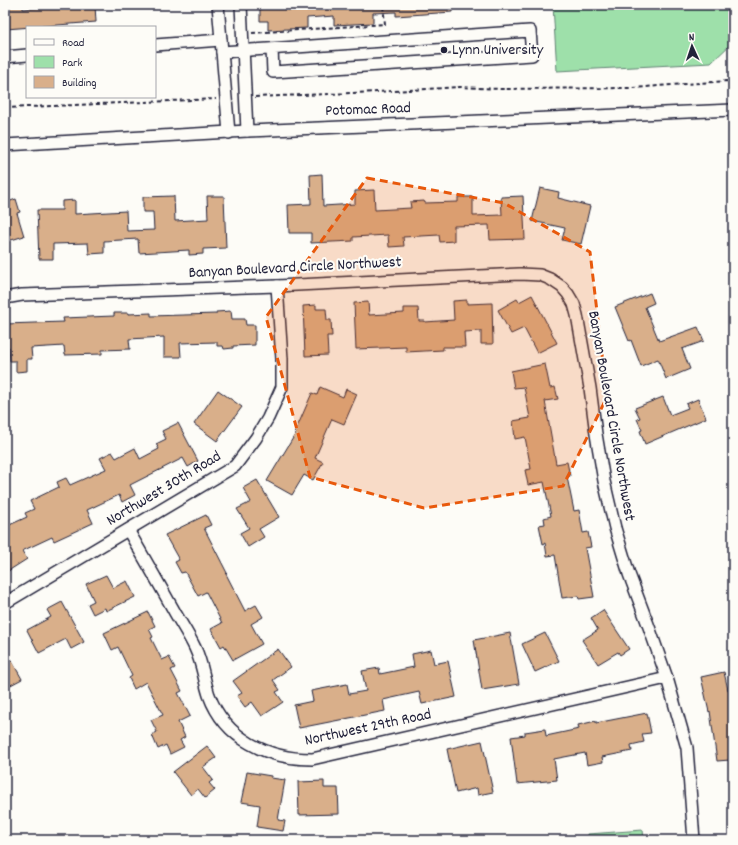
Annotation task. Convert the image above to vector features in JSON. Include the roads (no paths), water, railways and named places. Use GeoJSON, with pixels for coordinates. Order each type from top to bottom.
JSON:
{"type":"FeatureCollection","features":[{"type":"Feature","properties":{"kind":"street"},"geometry":{"type":"LineString","coordinates":[[218,5],[229,133]]}},
{"type":"Feature","properties":{"kind":"street"},"geometry":{"type":"LineString","coordinates":[[241,5],[247,131]]}},
{"type":"Feature","properties":{"kind":"street"},"geometry":{"type":"LineString","coordinates":[[222,52],[530,31],[532,55],[273,72],[272,49]]}},
{"type":"Feature","properties":{"kind":"street"},"geometry":{"type":"LineString","coordinates":[[156,45],[221,40]]}},
{"type":"Feature","properties":{"kind":"street"},"geometry":{"type":"LineString","coordinates":[[5,57],[26,55]]}},
{"type":"Feature","properties":{"kind":"street","name":"Potomac Road"},"geometry":{"type":"LineString","coordinates":[[5,145],[247,131],[733,110]]}},
{"type":"Feature","properties":{"kind":"street","name":"Banyan Boulevard Circle Northwest"},"geometry":{"type":"LineString","coordinates":[[5,298],[22,295],[277,286],[520,274],[540,275],[550,279],[562,287],[574,304],[577,315],[604,481],[615,528],[629,574],[667,678],[687,748],[694,840]]}},
{"type":"Feature","properties":{"kind":"street","name":"Northwest 30th Road"},"geometry":{"type":"LineString","coordinates":[[5,603],[235,466],[256,438],[268,418],[282,386],[282,359],[277,286]]}},
{"type":"Feature","properties":{"kind":"street","name":"Northwest 29th Road"},"geometry":{"type":"LineString","coordinates":[[128,530],[196,649],[209,695],[216,712],[233,731],[242,738],[252,745],[275,755],[300,759],[312,759],[667,678]]}},
{"type":"Feature","properties":{"kind":"place","name":"Lynn University"},"geometry":{"type":"Point","coordinates":[444,50]}}]}
